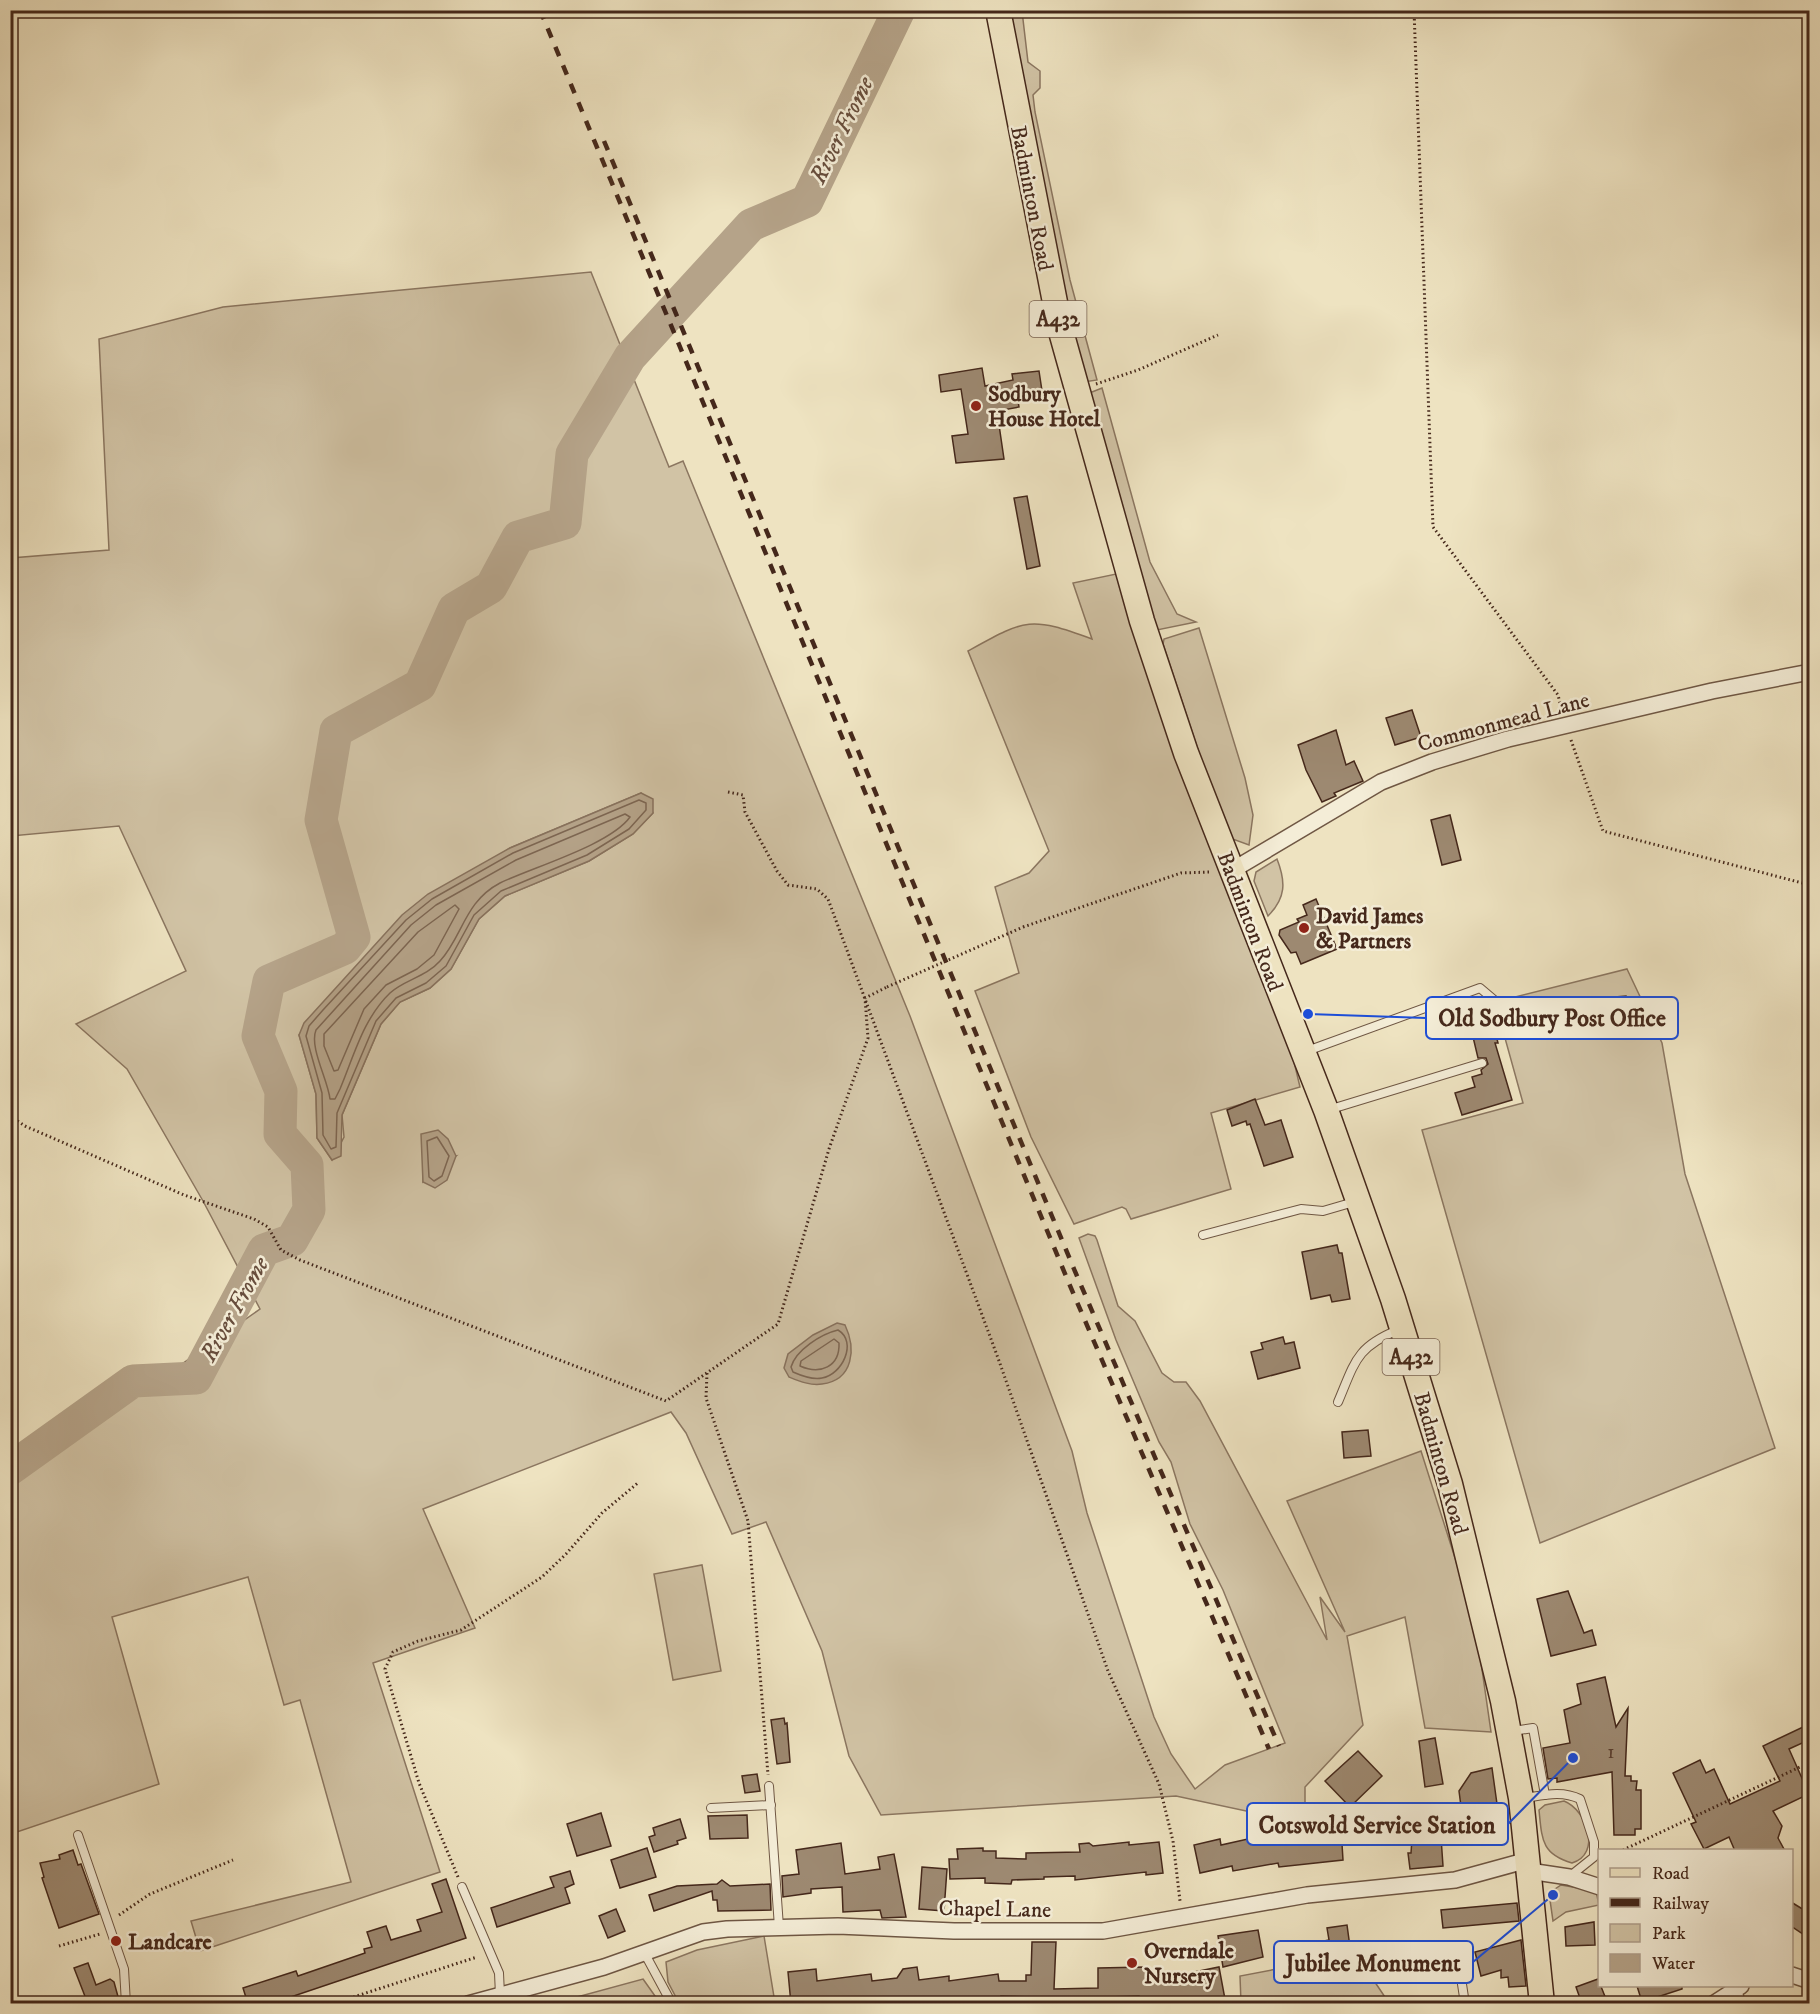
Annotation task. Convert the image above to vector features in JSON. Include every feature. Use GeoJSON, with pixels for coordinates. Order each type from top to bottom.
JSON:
{"type":"FeatureCollection","features":[{"type":"Feature","properties":{"kind":"main road","name":"Badminton Road"},"geometry":{"type":"LineString","coordinates":[[998,10],[1060,328],[1142,621],[1186,753],[1326,1110],[1402,1328],[1450,1484],[1508,1732],[1521,1798],[1542,2004]]}},
{"type":"Feature","properties":{"kind":"street","name":"Commonmead Lane"},"geometry":{"type":"LineString","coordinates":[[1231,871],[1381,782],[1432,762],[1497,742],[1712,691],[1809,672]]}},
{"type":"Feature","properties":{"kind":"street","name":"Chapel Lane"},"geometry":{"type":"LineString","coordinates":[[468,2004],[645,1954],[703,1932],[778,1927],[1103,1931],[1307,1895],[1455,1880],[1528,1866]]}},
{"type":"Feature","properties":{"kind":"street"},"geometry":{"type":"LineString","coordinates":[[1528,1866],[1598,1887]]}},
{"type":"Feature","properties":{"kind":"street"},"geometry":{"type":"LineString","coordinates":[[1793,1976],[1809,1981]]}},
{"type":"Feature","properties":{"kind":"street"},"geometry":{"type":"LineString","coordinates":[[1713,2004],[1740,1993]]}},
{"type":"Feature","properties":{"kind":"lane"},"geometry":{"type":"LineString","coordinates":[[1303,1053],[1480,988],[1526,1027],[1573,1017]]}},
{"type":"Feature","properties":{"kind":"lane"},"geometry":{"type":"LineString","coordinates":[[1326,1110],[1482,1063]]}},
{"type":"Feature","properties":{"kind":"lane"},"geometry":{"type":"LineString","coordinates":[[1203,1235],[1301,1209],[1323,1211],[1358,1201]]}},
{"type":"Feature","properties":{"kind":"lane"},"geometry":{"type":"LineString","coordinates":[[1338,1402],[1363,1348],[1375,1339],[1402,1328]]}},
{"type":"Feature","properties":{"kind":"lane"},"geometry":{"type":"LineString","coordinates":[[1508,1732],[1533,1728],[1545,1795]]}},
{"type":"Feature","properties":{"kind":"lane"},"geometry":{"type":"LineString","coordinates":[[769,1786],[778,1927]]}},
{"type":"Feature","properties":{"kind":"lane"},"geometry":{"type":"LineString","coordinates":[[1521,1798],[1570,1794],[1580,1799],[1594,1842],[1594,1857],[1569,1877]]}},
{"type":"Feature","properties":{"kind":"lane"},"geometry":{"type":"LineString","coordinates":[[711,1808],[771,1805]]}},
{"type":"Feature","properties":{"kind":"lane"},"geometry":{"type":"LineString","coordinates":[[78,1835],[124,1969],[126,2004]]}},
{"type":"Feature","properties":{"kind":"lane"},"geometry":{"type":"LineString","coordinates":[[462,1887],[499,1973],[500,1995]]}},
{"type":"Feature","properties":{"kind":"lane"},"geometry":{"type":"LineString","coordinates":[[645,1954],[672,2004]]}},
{"type":"Feature","properties":{"kind":"lane"},"geometry":{"type":"LineString","coordinates":[[1460,1971],[1465,2004]]}},
{"type":"Feature","properties":{"kind":"path"},"geometry":{"type":"LineString","coordinates":[[1414,10],[1433,527],[1558,695],[1566,726],[1603,831],[1809,885]]}},
{"type":"Feature","properties":{"kind":"path"},"geometry":{"type":"LineString","coordinates":[[1077,390],[1138,370],[1218,335]]}},
{"type":"Feature","properties":{"kind":"path"},"geometry":{"type":"LineString","coordinates":[[728,792],[743,795],[745,812],[777,871],[788,885],[817,890],[828,899],[1002,1370],[1108,1671],[1159,1784],[1173,1841],[1182,1918]]}},
{"type":"Feature","properties":{"kind":"path"},"geometry":{"type":"LineString","coordinates":[[865,998],[1023,927],[1181,873],[1231,871]]}},
{"type":"Feature","properties":{"kind":"path"},"geometry":{"type":"LineString","coordinates":[[10,1116],[25,1126],[184,1195],[254,1219],[268,1227],[281,1250],[410,1304],[566,1361],[666,1401],[778,1324],[829,1149],[868,1038],[865,998]]}},
{"type":"Feature","properties":{"kind":"path"},"geometry":{"type":"LineString","coordinates":[[707,1373],[706,1398],[748,1521],[769,1786]]}},
{"type":"Feature","properties":{"kind":"path"},"geometry":{"type":"LineString","coordinates":[[462,1887],[419,1784],[384,1668],[393,1653],[418,1641],[461,1630],[542,1577],[602,1513],[639,1482]]}},
{"type":"Feature","properties":{"kind":"path"},"geometry":{"type":"LineString","coordinates":[[1627,1849],[1800,1767],[1809,1768]]}},
{"type":"Feature","properties":{"kind":"path"},"geometry":{"type":"LineString","coordinates":[[59,1946],[111,1926],[150,1894],[233,1860]]}},
{"type":"Feature","properties":{"kind":"path"},"geometry":{"type":"LineString","coordinates":[[332,2004],[483,1955]]}},
{"type":"Feature","properties":{"kind":"green space"},"geometry":{"type":"Polygon","coordinates":[[[1008,11],[1022,11],[1028,62],[1040,71],[1040,88],[1033,95],[1035,112],[1070,280],[1097,380],[1084,382],[1059,283],[1008,11]]]}},
{"type":"Feature","properties":{"kind":"green space"},"geometry":{"type":"Polygon","coordinates":[[[591,272],[669,467],[683,461],[910,1016],[1072,1451],[1087,1513],[1154,1717],[1171,1754],[1195,1789],[1225,1765],[1285,1743],[1223,1590],[1190,1524],[1171,1462],[1159,1442],[1116,1340],[1079,1238],[1088,1234],[1095,1236],[1097,1240],[1118,1306],[1135,1321],[1162,1373],[1174,1382],[1186,1382],[1200,1401],[1327,1640],[1320,1597],[1345,1632],[1287,1501],[1421,1451],[1475,1621],[1491,1732],[1425,1728],[1405,1617],[1347,1636],[1363,1725],[1305,1787],[1305,1820],[1279,1818],[1176,1796],[881,1815],[849,1756],[822,1651],[766,1522],[732,1534],[686,1433],[671,1412],[423,1509],[475,1628],[373,1663],[440,1872],[200,1951],[191,1921],[351,1882],[300,1700],[284,1705],[248,1577],[112,1617],[159,1784],[11,1834],[10,1485],[260,1309],[203,1201],[127,1069],[76,1024],[186,971],[119,826],[11,836],[11,558],[109,550],[99,339],[223,307],[591,272]],[[641,793],[510,848],[383,937],[299,1035],[316,1094],[317,1138],[332,1160],[344,1137],[342,1115],[381,1024],[400,1002],[430,988],[451,969],[479,919],[505,896],[589,861],[633,834],[653,813],[641,793]],[[456,1156],[423,1161],[423,1182],[456,1156]]]}},
{"type":"Feature","properties":{"kind":"green space"},"geometry":{"type":"Polygon","coordinates":[[[1102,388],[1150,562],[1177,614],[1196,622],[1157,630],[1087,394],[1102,388]]]}},
{"type":"Feature","properties":{"kind":"green space"},"geometry":{"type":"Polygon","coordinates":[[[1116,574],[1150,679],[1290,1045],[1300,1087],[1211,1113],[1231,1189],[1131,1219],[1126,1209],[1122,1207],[1074,1224],[1031,1137],[975,991],[1019,973],[995,887],[1029,873],[1049,851],[968,651],[1003,632],[1028,624],[1054,627],[1092,639],[1073,583],[1116,574]]]}},
{"type":"Feature","properties":{"kind":"green space"},"geometry":{"type":"Polygon","coordinates":[[[1199,628],[1245,778],[1253,815],[1249,845],[1227,837],[1163,644],[1164,639],[1199,628]]]}},
{"type":"Feature","properties":{"kind":"green space"},"geometry":{"type":"Polygon","coordinates":[[[1277,859],[1283,889],[1278,903],[1268,916],[1254,881],[1256,872],[1277,859]]]}},
{"type":"Feature","properties":{"kind":"green space"},"geometry":{"type":"Polygon","coordinates":[[[1627,969],[1662,1043],[1685,1174],[1775,1448],[1540,1543],[1422,1130],[1523,1103],[1495,1002],[1627,969]]]}},
{"type":"Feature","properties":{"kind":"green space"},"geometry":{"type":"Polygon","coordinates":[[[702,1565],[721,1671],[673,1680],[654,1574],[702,1565]]]}},
{"type":"Feature","properties":{"kind":"green space"},"geometry":{"type":"Polygon","coordinates":[[[1564,1801],[1579,1813],[1588,1832],[1587,1851],[1572,1863],[1554,1855],[1549,1850],[1541,1829],[1539,1810],[1545,1805],[1564,1801]]]}},
{"type":"Feature","properties":{"kind":"green space"},"geometry":{"type":"Polygon","coordinates":[[[1561,1885],[1596,1891],[1598,1905],[1566,1912],[1553,1921],[1549,1893],[1561,1885]]]}},
{"type":"Feature","properties":{"kind":"green space"},"geometry":{"type":"Polygon","coordinates":[[[764,1936],[775,2003],[679,2003],[668,1982],[666,1962],[697,1950],[764,1936]]]}},
{"type":"Feature","properties":{"kind":"green space"},"geometry":{"type":"Polygon","coordinates":[[[1356,1954],[1389,2003],[1241,2003],[1240,1976],[1356,1954]]]}},
{"type":"Feature","properties":{"kind":"green space"},"geometry":{"type":"Polygon","coordinates":[[[643,1979],[660,2003],[555,2003],[643,1979]]]}},
{"type":"Feature","properties":{"kind":"water"},"geometry":{"type":"Polygon","coordinates":[[[641,793],[653,799],[653,813],[633,834],[589,861],[505,896],[479,919],[451,969],[430,988],[400,1002],[381,1024],[342,1115],[341,1156],[332,1160],[317,1138],[316,1094],[299,1035],[304,1023],[402,915],[428,894],[510,848],[641,793]]]}},
{"type":"Feature","properties":{"kind":"water"},"geometry":{"type":"Polygon","coordinates":[[[438,1130],[448,1139],[456,1156],[447,1180],[435,1188],[423,1182],[421,1134],[438,1130]]]}},
{"type":"Feature","properties":{"kind":"water"},"geometry":{"type":"Polygon","coordinates":[[[837,1323],[845,1325],[851,1343],[850,1362],[841,1376],[833,1381],[818,1384],[805,1383],[789,1377],[784,1368],[788,1354],[813,1335],[837,1323]]]}},
{"type":"Feature","properties":{"kind":"building","name":"Sodbury House Hotel"},"geometry":{"type":"Polygon","coordinates":[[[982,368],[985,386],[1013,380],[1012,374],[1039,371],[1042,391],[1017,395],[1019,407],[997,411],[1004,459],[956,463],[952,436],[968,434],[961,389],[941,392],[939,375],[982,368]]]}},
{"type":"Feature","properties":{"kind":"building"},"geometry":{"type":"Polygon","coordinates":[[[1027,496],[1040,566],[1027,569],[1014,498],[1027,496]]]}},
{"type":"Feature","properties":{"kind":"building"},"geometry":{"type":"Polygon","coordinates":[[[1412,710],[1421,737],[1395,745],[1386,718],[1412,710]]]}},
{"type":"Feature","properties":{"kind":"building"},"geometry":{"type":"Polygon","coordinates":[[[1336,730],[1346,765],[1354,761],[1363,781],[1334,793],[1336,796],[1322,802],[1306,770],[1298,745],[1336,730]]]}},
{"type":"Feature","properties":{"kind":"building"},"geometry":{"type":"Polygon","coordinates":[[[1450,815],[1461,860],[1442,865],[1431,820],[1450,815]]]}},
{"type":"Feature","properties":{"kind":"building"},"geometry":{"type":"Polygon","coordinates":[[[1316,899],[1337,949],[1301,964],[1296,952],[1291,953],[1279,935],[1280,930],[1299,922],[1297,919],[1307,915],[1303,905],[1316,899]]]}},
{"type":"Feature","properties":{"kind":"building"},"geometry":{"type":"Polygon","coordinates":[[[1626,996],[1628,1014],[1616,1015],[1616,1021],[1598,1022],[1594,1021],[1593,1017],[1580,1018],[1579,1000],[1626,996]]]}},
{"type":"Feature","properties":{"kind":"building"},"geometry":{"type":"Polygon","coordinates":[[[1491,1015],[1498,1043],[1495,1043],[1512,1100],[1462,1115],[1455,1093],[1475,1087],[1472,1077],[1482,1074],[1481,1070],[1488,1064],[1486,1058],[1478,1058],[1469,1020],[1491,1015]]]}},
{"type":"Feature","properties":{"kind":"building"},"geometry":{"type":"Polygon","coordinates":[[[1255,1099],[1265,1125],[1281,1120],[1293,1157],[1264,1166],[1250,1124],[1247,1125],[1246,1121],[1232,1126],[1227,1110],[1255,1099]]]}},
{"type":"Feature","properties":{"kind":"building"},"geometry":{"type":"Polygon","coordinates":[[[1337,1245],[1339,1253],[1342,1253],[1350,1299],[1332,1302],[1330,1295],[1311,1299],[1302,1252],[1337,1245]]]}},
{"type":"Feature","properties":{"kind":"building"},"geometry":{"type":"Polygon","coordinates":[[[1283,1337],[1285,1344],[1294,1342],[1300,1368],[1258,1379],[1251,1352],[1263,1349],[1261,1343],[1283,1337]]]}},
{"type":"Feature","properties":{"kind":"building"},"geometry":{"type":"Polygon","coordinates":[[[1368,1430],[1371,1456],[1344,1458],[1342,1432],[1368,1430]]]}},
{"type":"Feature","properties":{"kind":"building"},"geometry":{"type":"Polygon","coordinates":[[[1568,1591],[1584,1633],[1592,1630],[1596,1645],[1551,1656],[1537,1599],[1568,1591]]]}},
{"type":"Feature","properties":{"kind":"building"},"geometry":{"type":"Polygon","coordinates":[[[1605,1677],[1616,1727],[1628,1708],[1625,1776],[1631,1776],[1631,1781],[1637,1781],[1636,1790],[1641,1790],[1641,1829],[1635,1829],[1635,1835],[1614,1835],[1612,1772],[1557,1782],[1557,1778],[1548,1779],[1543,1748],[1570,1743],[1564,1710],[1581,1704],[1577,1684],[1605,1677]]]}},
{"type":"Feature","properties":{"kind":"building"},"geometry":{"type":"Polygon","coordinates":[[[784,1718],[785,1724],[787,1723],[790,1762],[777,1764],[771,1720],[784,1718]]]}},
{"type":"Feature","properties":{"kind":"building"},"geometry":{"type":"Polygon","coordinates":[[[1803,1727],[1809,1740],[1789,1749],[1809,1794],[1773,1811],[1782,1826],[1778,1838],[1784,1849],[1734,1849],[1729,1837],[1704,1849],[1691,1824],[1696,1822],[1673,1773],[1700,1760],[1706,1773],[1714,1769],[1730,1804],[1780,1781],[1763,1746],[1803,1727]]]}},
{"type":"Feature","properties":{"kind":"building"},"geometry":{"type":"Polygon","coordinates":[[[1435,1738],[1443,1784],[1425,1787],[1419,1741],[1435,1738]]]}},
{"type":"Feature","properties":{"kind":"building"},"geometry":{"type":"Polygon","coordinates":[[[1358,1751],[1382,1776],[1350,1807],[1325,1781],[1358,1751]]]}},
{"type":"Feature","properties":{"kind":"building"},"geometry":{"type":"Polygon","coordinates":[[[1492,1768],[1497,1804],[1478,1806],[1479,1812],[1462,1814],[1459,1791],[1471,1773],[1492,1768]]]}},
{"type":"Feature","properties":{"kind":"building"},"geometry":{"type":"Polygon","coordinates":[[[757,1774],[760,1791],[745,1793],[742,1776],[757,1774]]]}},
{"type":"Feature","properties":{"kind":"building"},"geometry":{"type":"Polygon","coordinates":[[[601,1813],[611,1846],[577,1856],[567,1824],[601,1813]]]}},
{"type":"Feature","properties":{"kind":"building"},"geometry":{"type":"Polygon","coordinates":[[[747,1815],[748,1838],[710,1839],[708,1816],[747,1815]]]}},
{"type":"Feature","properties":{"kind":"building"},"geometry":{"type":"Polygon","coordinates":[[[680,1819],[686,1838],[677,1841],[678,1844],[654,1852],[649,1837],[655,1835],[653,1828],[680,1819]]]}},
{"type":"Feature","properties":{"kind":"building"},"geometry":{"type":"Polygon","coordinates":[[[1410,1820],[1440,1823],[1443,1866],[1410,1869],[1408,1853],[1411,1853],[1412,1839],[1410,1820]]]}},
{"type":"Feature","properties":{"kind":"building"},"geometry":{"type":"Polygon","coordinates":[[[1280,1824],[1329,1826],[1325,1830],[1370,1827],[1372,1841],[1342,1844],[1343,1860],[1279,1867],[1278,1863],[1233,1871],[1232,1866],[1200,1873],[1194,1845],[1220,1839],[1221,1845],[1257,1837],[1255,1829],[1280,1824]]]}},
{"type":"Feature","properties":{"kind":"building"},"geometry":{"type":"Polygon","coordinates":[[[1129,1842],[1129,1845],[1159,1842],[1163,1873],[1146,1875],[1146,1872],[1075,1880],[1075,1876],[1044,1877],[1044,1879],[1012,1880],[1011,1884],[985,1883],[985,1878],[950,1879],[949,1859],[958,1859],[957,1849],[983,1848],[983,1851],[996,1851],[996,1858],[1026,1859],[1026,1853],[1080,1852],[1079,1844],[1089,1843],[1093,1846],[1129,1842]]]}},
{"type":"Feature","properties":{"kind":"building"},"geometry":{"type":"Polygon","coordinates":[[[841,1843],[845,1874],[880,1869],[878,1857],[894,1854],[906,1917],[882,1918],[880,1910],[843,1912],[842,1887],[811,1889],[811,1893],[783,1897],[782,1876],[799,1874],[796,1850],[841,1843]]]}},
{"type":"Feature","properties":{"kind":"building"},"geometry":{"type":"Polygon","coordinates":[[[647,1848],[656,1877],[620,1888],[611,1860],[647,1848]]]}},
{"type":"Feature","properties":{"kind":"building"},"geometry":{"type":"Polygon","coordinates":[[[73,1850],[78,1865],[81,1864],[99,1914],[59,1928],[42,1878],[44,1877],[40,1863],[60,1859],[59,1855],[73,1850]]]}},
{"type":"Feature","properties":{"kind":"building"},"geometry":{"type":"Polygon","coordinates":[[[922,1867],[947,1869],[944,1911],[919,1909],[922,1867]]]}},
{"type":"Feature","properties":{"kind":"building"},"geometry":{"type":"Polygon","coordinates":[[[570,1871],[574,1884],[565,1888],[570,1903],[497,1927],[491,1908],[554,1887],[550,1877],[570,1871]]]}},
{"type":"Feature","properties":{"kind":"building"},"geometry":{"type":"Polygon","coordinates":[[[446,1879],[466,1938],[270,2004],[248,2004],[243,1988],[296,1971],[298,1976],[365,1953],[364,1949],[372,1947],[367,1932],[386,1926],[391,1940],[421,1931],[417,1920],[442,1912],[432,1884],[446,1879]]]}},
{"type":"Feature","properties":{"kind":"building"},"geometry":{"type":"Polygon","coordinates":[[[722,1880],[730,1886],[770,1884],[771,1910],[718,1911],[717,1900],[713,1900],[712,1891],[654,1911],[649,1895],[677,1886],[717,1884],[722,1880]]]}},
{"type":"Feature","properties":{"kind":"building"},"geometry":{"type":"Polygon","coordinates":[[[1517,1903],[1519,1921],[1443,1928],[1441,1910],[1517,1903]]]}},
{"type":"Feature","properties":{"kind":"building"},"geometry":{"type":"Polygon","coordinates":[[[1793,1903],[1809,1913],[1809,1938],[1793,1927],[1793,1903]]]}},
{"type":"Feature","properties":{"kind":"building"},"geometry":{"type":"Polygon","coordinates":[[[616,1909],[625,1931],[608,1938],[599,1916],[616,1909]]]}},
{"type":"Feature","properties":{"kind":"building"},"geometry":{"type":"Polygon","coordinates":[[[1594,1922],[1595,1945],[1566,1946],[1565,1927],[1594,1922]]]}},
{"type":"Feature","properties":{"kind":"building"},"geometry":{"type":"Polygon","coordinates":[[[1347,1925],[1350,1947],[1339,1949],[1340,1955],[1306,1960],[1303,1945],[1329,1940],[1327,1928],[1347,1925]]]}},
{"type":"Feature","properties":{"kind":"building"},"geometry":{"type":"Polygon","coordinates":[[[1258,1930],[1263,1957],[1223,1967],[1218,1936],[1258,1930]]]}},
{"type":"Feature","properties":{"kind":"building"},"geometry":{"type":"Polygon","coordinates":[[[1521,1940],[1526,1986],[1509,1987],[1508,1977],[1501,1978],[1501,1970],[1481,1976],[1475,1952],[1521,1940]]]}},
{"type":"Feature","properties":{"kind":"building"},"geometry":{"type":"Polygon","coordinates":[[[1032,1942],[1056,1942],[1054,1989],[1098,1988],[1098,1968],[1145,1967],[1146,1976],[1152,1978],[1185,1978],[1184,1974],[1219,1967],[1225,1999],[1189,2004],[1188,1998],[1157,1998],[1157,2004],[1139,2004],[1139,1996],[1107,1997],[1107,2004],[1034,2004],[1034,1997],[1001,1996],[1002,2004],[913,2004],[912,2001],[857,2004],[856,1997],[791,2004],[788,1972],[816,1969],[817,1981],[871,1974],[872,1981],[897,1978],[903,1969],[917,1967],[919,1980],[949,1976],[949,1981],[998,1974],[999,1981],[1026,1981],[1026,1975],[1031,1975],[1032,1942]]]}},
{"type":"Feature","properties":{"kind":"building"},"geometry":{"type":"Polygon","coordinates":[[[88,1963],[96,1985],[110,1979],[114,1982],[120,2004],[88,2004],[74,1968],[88,1963]]]}},
{"type":"Feature","properties":{"kind":"building"},"geometry":{"type":"Polygon","coordinates":[[[1598,1979],[1598,1987],[1601,1987],[1608,2004],[1582,2004],[1576,1987],[1598,1979]]]}},
{"type":"Feature","properties":{"kind":"building"},"geometry":{"type":"Polygon","coordinates":[[[1637,1987],[1682,1987],[1682,1989],[1642,2002],[1637,1987]]]}},
{"type":"Feature","properties":{"kind":"waterway","name":"River Frome"},"geometry":{"type":"LineString","coordinates":[[10,1469],[133,1381],[196,1378],[264,1250],[292,1240],[309,1210],[307,1165],[280,1134],[281,1091],[258,1036],[269,981],[345,948],[354,937],[321,820],[336,731],[420,685],[454,609],[491,587],[518,537],[565,523],[572,454],[630,357],[751,225],[807,201],[899,10]]}},
{"type":"Feature","properties":{"kind":"railway"},"geometry":{"type":"LineString","coordinates":[[540,10],[1068,1281],[1269,1749]]}},
{"type":"Feature","properties":{"kind":"railway"},"geometry":{"type":"LineString","coordinates":[[604,141],[1074,1269],[1279,1746]]}},
{"type":"Feature","properties":{"kind":"place","name":"Sodbury House Hotel"},"geometry":{"type":"Point","coordinates":[976,406]}},
{"type":"Feature","properties":{"kind":"place","name":"David James & Partners"},"geometry":{"type":"Point","coordinates":[1304,928]}},
{"type":"Feature","properties":{"kind":"place","name":"Old Sodbury Post Office"},"geometry":{"type":"Point","coordinates":[1308,1014]}},
{"type":"Feature","properties":{"kind":"place","name":"Cotswold Service Station"},"geometry":{"type":"Point","coordinates":[1573,1758]}},
{"type":"Feature","properties":{"kind":"place","name":"Jubilee Monument"},"geometry":{"type":"Point","coordinates":[1553,1895]}},
{"type":"Feature","properties":{"kind":"place","name":"Landcare"},"geometry":{"type":"Point","coordinates":[116,1941]}},
{"type":"Feature","properties":{"kind":"place","name":"Overndale Nursery"},"geometry":{"type":"Point","coordinates":[1132,1963]}}]}
